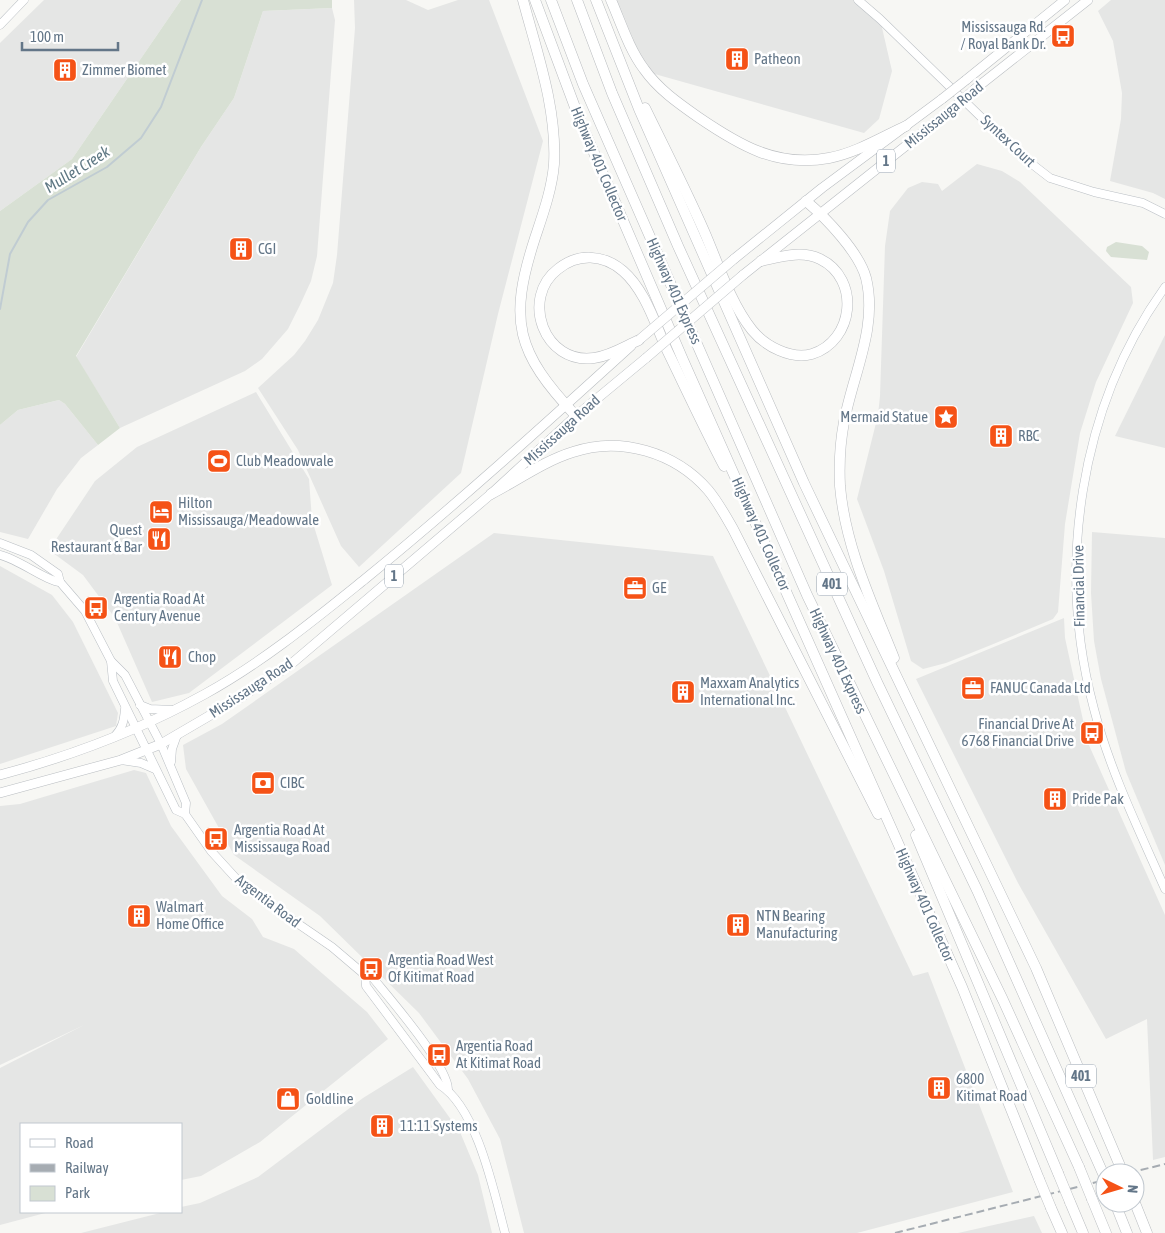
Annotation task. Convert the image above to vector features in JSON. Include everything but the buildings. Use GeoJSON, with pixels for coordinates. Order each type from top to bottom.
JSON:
{"type":"FeatureCollection","features":[{"type":"Feature","properties":{"kind":"highway"},"geometry":{"type":"LineString","coordinates":[[523,0],[553,124],[554,165],[548,199],[520,292],[519,326],[530,357],[576,416]]}},
{"type":"Feature","properties":{"kind":"highway","name":"Highway 401 Collector"},"geometry":{"type":"LineString","coordinates":[[534,0],[579,118],[683,360],[962,988],[1062,1233]]}},
{"type":"Feature","properties":{"kind":"highway","name":"Highway 401 Express"},"geometry":{"type":"LineString","coordinates":[[551,0],[583,84],[753,474],[874,737],[1003,1000],[1079,1168],[1106,1233]]}},
{"type":"Feature","properties":{"kind":"highway","name":"Highway 401 Express"},"geometry":{"type":"LineString","coordinates":[[578,0],[612,93],[678,246],[877,682],[977,890],[1098,1163]]}},
{"type":"Feature","properties":{"kind":"highway","name":"401"},"geometry":{"type":"LineString","coordinates":[[596,0],[639,110],[804,484],[1036,968],[1118,1163]]}},
{"type":"Feature","properties":{"kind":"highway"},"geometry":{"type":"LineString","coordinates":[[611,0],[629,42],[644,68],[661,88],[679,104],[733,141],[757,152],[805,161],[830,158],[860,148],[906,126]]}},
{"type":"Feature","properties":{"kind":"highway"},"geometry":{"type":"LineString","coordinates":[[608,31],[673,165],[714,257],[752,330],[768,344],[790,355],[811,354],[834,340],[845,323],[848,306],[845,287],[835,270],[820,259],[803,255],[787,255],[761,261]]}},
{"type":"Feature","properties":{"kind":"highway"},"geometry":{"type":"LineString","coordinates":[[806,201],[821,213],[854,256],[865,276],[870,303],[868,332],[852,386],[841,443],[840,487],[850,540],[870,600],[933,753]]}},
{"type":"Feature","properties":{"kind":"highway"},"geometry":{"type":"LineString","coordinates":[[639,340],[613,354],[592,359],[576,357],[560,350],[546,335],[538,317],[539,297],[549,276],[566,262],[584,257],[604,259],[624,271],[638,288],[703,428],[766,545]]}},
{"type":"Feature","properties":{"kind":"highway"},"geometry":{"type":"LineString","coordinates":[[491,494],[560,457],[573,452],[603,446],[634,447],[664,457],[682,468],[707,489],[732,529],[864,783],[962,988]]}},
{"type":"Feature","properties":{"kind":"highway"},"geometry":{"type":"LineString","coordinates":[[874,737],[1082,1233]]}},
{"type":"Feature","properties":{"kind":"highway"},"geometry":{"type":"LineString","coordinates":[[1119,1213],[1127,1233]]}},
{"type":"Feature","properties":{"kind":"highway"},"geometry":{"type":"LineString","coordinates":[[1139,1213],[1147,1233]]}},
{"type":"Feature","properties":{"kind":"main road","name":"Mississauga Road"},"geometry":{"type":"LineString","coordinates":[[0,775],[112,739],[135,729],[175,710],[255,664],[323,613],[393,556],[734,259],[806,201],[942,99],[1065,0]]}},
{"type":"Feature","properties":{"kind":"main road","name":"Mississauga Road"},"geometry":{"type":"LineString","coordinates":[[0,793],[122,760],[146,751],[177,735],[290,665],[491,494],[576,416],[744,275],[1088,0]]}},
{"type":"Feature","properties":{"kind":"street"},"geometry":{"type":"LineString","coordinates":[[0,25],[24,0]]}},
{"type":"Feature","properties":{"kind":"street","name":"Syntex Court"},"geometry":{"type":"LineString","coordinates":[[858,0],[1019,154],[1050,178],[1094,192],[1143,204],[1165,214]]}},
{"type":"Feature","properties":{"kind":"street","name":"Financial Drive"},"geometry":{"type":"LineString","coordinates":[[1165,287],[1130,344],[1099,423],[1083,488],[1076,567],[1081,648],[1094,712],[1108,755],[1165,889]]}},
{"type":"Feature","properties":{"kind":"street","name":"Argentia Road"},"geometry":{"type":"LineString","coordinates":[[0,543],[30,555],[58,574],[60,582],[85,611],[111,661],[125,675],[150,722],[171,764],[186,803],[186,814],[211,851],[243,886],[332,947],[364,975],[373,978],[410,1025],[448,1082],[448,1090]]}},
{"type":"Feature","properties":{"kind":"street","name":"Argentia Road"},"geometry":{"type":"LineString","coordinates":[[0,555],[26,564],[53,582],[60,582]]}},
{"type":"Feature","properties":{"kind":"street","name":"Argentia Road"},"geometry":{"type":"LineString","coordinates":[[111,661],[112,681],[155,770],[176,810],[186,814]]}},
{"type":"Feature","properties":{"kind":"street"},"geometry":{"type":"LineString","coordinates":[[140,705],[150,709],[175,710]]}},
{"type":"Feature","properties":{"kind":"street"},"geometry":{"type":"LineString","coordinates":[[112,739],[120,731],[124,722],[125,707]]}},
{"type":"Feature","properties":{"kind":"street"},"geometry":{"type":"LineString","coordinates":[[171,764],[172,749],[177,735]]}},
{"type":"Feature","properties":{"kind":"street"},"geometry":{"type":"LineString","coordinates":[[122,760],[142,763],[155,770]]}},
{"type":"Feature","properties":{"kind":"street","name":"Argentia Road"},"geometry":{"type":"LineString","coordinates":[[364,975],[366,986],[440,1085],[448,1090],[476,1133],[505,1233]]}},
{"type":"Feature","properties":{"kind":"shaded area"},"geometry":{"type":"Polygon","coordinates":[[[44,0],[181,0],[72,159],[0,211],[0,43],[44,0]]]}},
{"type":"Feature","properties":{"kind":"shaded area"},"geometry":{"type":"Polygon","coordinates":[[[354,0],[406,0],[428,10],[458,0],[489,0],[543,141],[498,314],[461,473],[359,567],[341,546],[298,450],[258,388],[294,355],[305,341],[318,320],[333,283],[337,255],[355,28],[354,0]]]}},
{"type":"Feature","properties":{"kind":"shaded area"},"geometry":{"type":"Polygon","coordinates":[[[615,0],[858,0],[880,19],[892,71],[879,119],[864,133],[644,71],[615,0]]]}},
{"type":"Feature","properties":{"kind":"shaded area"},"geometry":{"type":"Polygon","coordinates":[[[1111,0],[1165,0],[1165,199],[1153,193],[1110,181],[1121,119],[1122,93],[1113,41],[1098,11],[1111,0]]]}},
{"type":"Feature","properties":{"kind":"shaded area"},"geometry":{"type":"Polygon","coordinates":[[[332,8],[335,20],[317,256],[311,281],[288,329],[262,359],[245,371],[120,428],[76,357],[201,147],[234,98],[263,11],[332,8]]]}},
{"type":"Feature","properties":{"kind":"shaded area"},"geometry":{"type":"Polygon","coordinates":[[[977,164],[1002,171],[1020,182],[1131,287],[1133,303],[1096,382],[1080,433],[1065,524],[1058,612],[1053,619],[946,663],[923,669],[911,661],[884,571],[857,499],[878,415],[885,246],[890,211],[908,188],[922,182],[938,184],[942,191],[977,164]]]}},
{"type":"Feature","properties":{"kind":"shaded area"},"geometry":{"type":"Polygon","coordinates":[[[1165,335],[1165,448],[1115,436],[1165,335]]]}},
{"type":"Feature","properties":{"kind":"shaded area"},"geometry":{"type":"Polygon","coordinates":[[[256,392],[309,479],[312,520],[332,585],[189,693],[152,702],[115,618],[83,575],[49,550],[95,481],[137,447],[256,392]]]}},
{"type":"Feature","properties":{"kind":"shaded area"},"geometry":{"type":"Polygon","coordinates":[[[59,400],[65,404],[98,445],[81,458],[57,489],[28,539],[0,532],[0,425],[18,410],[59,400]]]}},
{"type":"Feature","properties":{"kind":"shaded area"},"geometry":{"type":"Polygon","coordinates":[[[1092,532],[1165,538],[1165,865],[1126,772],[1101,679],[1094,641],[1091,593],[1092,532]]]}},
{"type":"Feature","properties":{"kind":"shaded area"},"geometry":{"type":"Polygon","coordinates":[[[494,533],[713,556],[913,976],[928,972],[1013,1192],[857,1233],[524,1233],[500,1139],[468,1079],[419,1013],[320,916],[234,855],[186,769],[183,745],[222,724],[494,533]]]}},
{"type":"Feature","properties":{"kind":"shaded area"},"geometry":{"type":"Polygon","coordinates":[[[0,566],[52,595],[73,622],[118,713],[116,726],[0,764],[0,566]]]}},
{"type":"Feature","properties":{"kind":"shaded area"},"geometry":{"type":"Polygon","coordinates":[[[1064,618],[1065,638],[1088,743],[1165,915],[1165,1157],[1153,1160],[1147,1019],[1106,1039],[1018,883],[916,679],[1064,618]]]}},
{"type":"Feature","properties":{"kind":"shaded area"},"geometry":{"type":"Polygon","coordinates":[[[134,770],[146,773],[171,826],[222,896],[252,919],[263,937],[294,949],[367,1012],[388,1039],[260,1142],[201,1176],[182,1180],[182,1123],[20,1123],[20,1213],[45,1213],[0,1225],[0,1068],[84,1025],[0,1065],[0,806],[20,804],[134,770]]]}},
{"type":"Feature","properties":{"kind":"shaded area"},"geometry":{"type":"Polygon","coordinates":[[[413,1067],[460,1132],[478,1175],[492,1233],[81,1233],[160,1213],[182,1213],[182,1207],[200,1203],[258,1177],[363,1098],[413,1067]]]}},
{"type":"Feature","properties":{"kind":"shaded area"},"geometry":{"type":"Polygon","coordinates":[[[1034,1216],[1042,1233],[958,1233],[1034,1216]]]}},
{"type":"Feature","properties":{"kind":"green space"},"geometry":{"type":"Polygon","coordinates":[[[181,0],[332,0],[332,8],[263,11],[234,98],[201,147],[76,356],[120,428],[98,445],[65,404],[59,400],[18,410],[0,425],[0,211],[72,159],[181,0]]]}},
{"type":"Feature","properties":{"kind":"green space"},"geometry":{"type":"Polygon","coordinates":[[[1116,242],[1142,246],[1149,252],[1147,260],[1111,257],[1106,251],[1107,247],[1116,242]]]}},
{"type":"Feature","properties":{"kind":"waterway","name":"Mullet Creek"},"geometry":{"type":"LineString","coordinates":[[0,309],[10,254],[28,222],[48,200],[107,167],[141,138],[161,107],[202,0]]}},
{"type":"Feature","properties":{"kind":"railway"},"geometry":{"type":"LineString","coordinates":[[1145,1169],[1165,1164]]}},
{"type":"Feature","properties":{"kind":"railway"},"geometry":{"type":"LineString","coordinates":[[895,1233],[1095,1183]]}},
{"type":"Feature","properties":{"kind":"place","name":"Mississauga Rd. / Royal Bank Dr."},"geometry":{"type":"Point","coordinates":[1063,36]}},
{"type":"Feature","properties":{"kind":"place","name":"Patheon"},"geometry":{"type":"Point","coordinates":[737,59]}},
{"type":"Feature","properties":{"kind":"place","name":"Zimmer Biomet"},"geometry":{"type":"Point","coordinates":[65,70]}},
{"type":"Feature","properties":{"kind":"place","name":"CGI"},"geometry":{"type":"Point","coordinates":[241,249]}},
{"type":"Feature","properties":{"kind":"place","name":"Mermaid Statue"},"geometry":{"type":"Point","coordinates":[946,417]}},
{"type":"Feature","properties":{"kind":"place","name":"RBC"},"geometry":{"type":"Point","coordinates":[1001,436]}},
{"type":"Feature","properties":{"kind":"place","name":"Club Meadowvale"},"geometry":{"type":"Point","coordinates":[219,461]}},
{"type":"Feature","properties":{"kind":"place","name":"Hilton Mississauga/Meadowvale"},"geometry":{"type":"Point","coordinates":[161,512]}},
{"type":"Feature","properties":{"kind":"place","name":"Quest Restaurant & Bar"},"geometry":{"type":"Point","coordinates":[159,539]}},
{"type":"Feature","properties":{"kind":"place","name":"GE"},"geometry":{"type":"Point","coordinates":[635,588]}},
{"type":"Feature","properties":{"kind":"place","name":"Argentia Road At Century Avenue"},"geometry":{"type":"Point","coordinates":[96,608]}},
{"type":"Feature","properties":{"kind":"place","name":"Chop"},"geometry":{"type":"Point","coordinates":[170,657]}},
{"type":"Feature","properties":{"kind":"place","name":"FANUC Canada Ltd"},"geometry":{"type":"Point","coordinates":[973,688]}},
{"type":"Feature","properties":{"kind":"place","name":"Maxxam Analytics International Inc."},"geometry":{"type":"Point","coordinates":[683,692]}},
{"type":"Feature","properties":{"kind":"place","name":"Financial Drive At 6768 Financial Drive"},"geometry":{"type":"Point","coordinates":[1092,733]}},
{"type":"Feature","properties":{"kind":"place","name":"CIBC"},"geometry":{"type":"Point","coordinates":[263,783]}},
{"type":"Feature","properties":{"kind":"place","name":"Pride Pak"},"geometry":{"type":"Point","coordinates":[1055,799]}},
{"type":"Feature","properties":{"kind":"place","name":"Argentia Road At Mississauga Road"},"geometry":{"type":"Point","coordinates":[216,839]}},
{"type":"Feature","properties":{"kind":"place","name":"Walmart Home Office"},"geometry":{"type":"Point","coordinates":[139,916]}},
{"type":"Feature","properties":{"kind":"place","name":"NTN Bearing Manufacturing"},"geometry":{"type":"Point","coordinates":[738,925]}},
{"type":"Feature","properties":{"kind":"place","name":"Argentia Road West Of Kitimat Road"},"geometry":{"type":"Point","coordinates":[371,969]}},
{"type":"Feature","properties":{"kind":"place","name":"Argentia Road At Kitimat Road"},"geometry":{"type":"Point","coordinates":[439,1055]}},
{"type":"Feature","properties":{"kind":"place","name":"6800 Kitimat Road"},"geometry":{"type":"Point","coordinates":[939,1088]}},
{"type":"Feature","properties":{"kind":"place","name":"Goldline"},"geometry":{"type":"Point","coordinates":[288,1099]}},
{"type":"Feature","properties":{"kind":"place","name":"11:11 Systems"},"geometry":{"type":"Point","coordinates":[382,1126]}}]}
